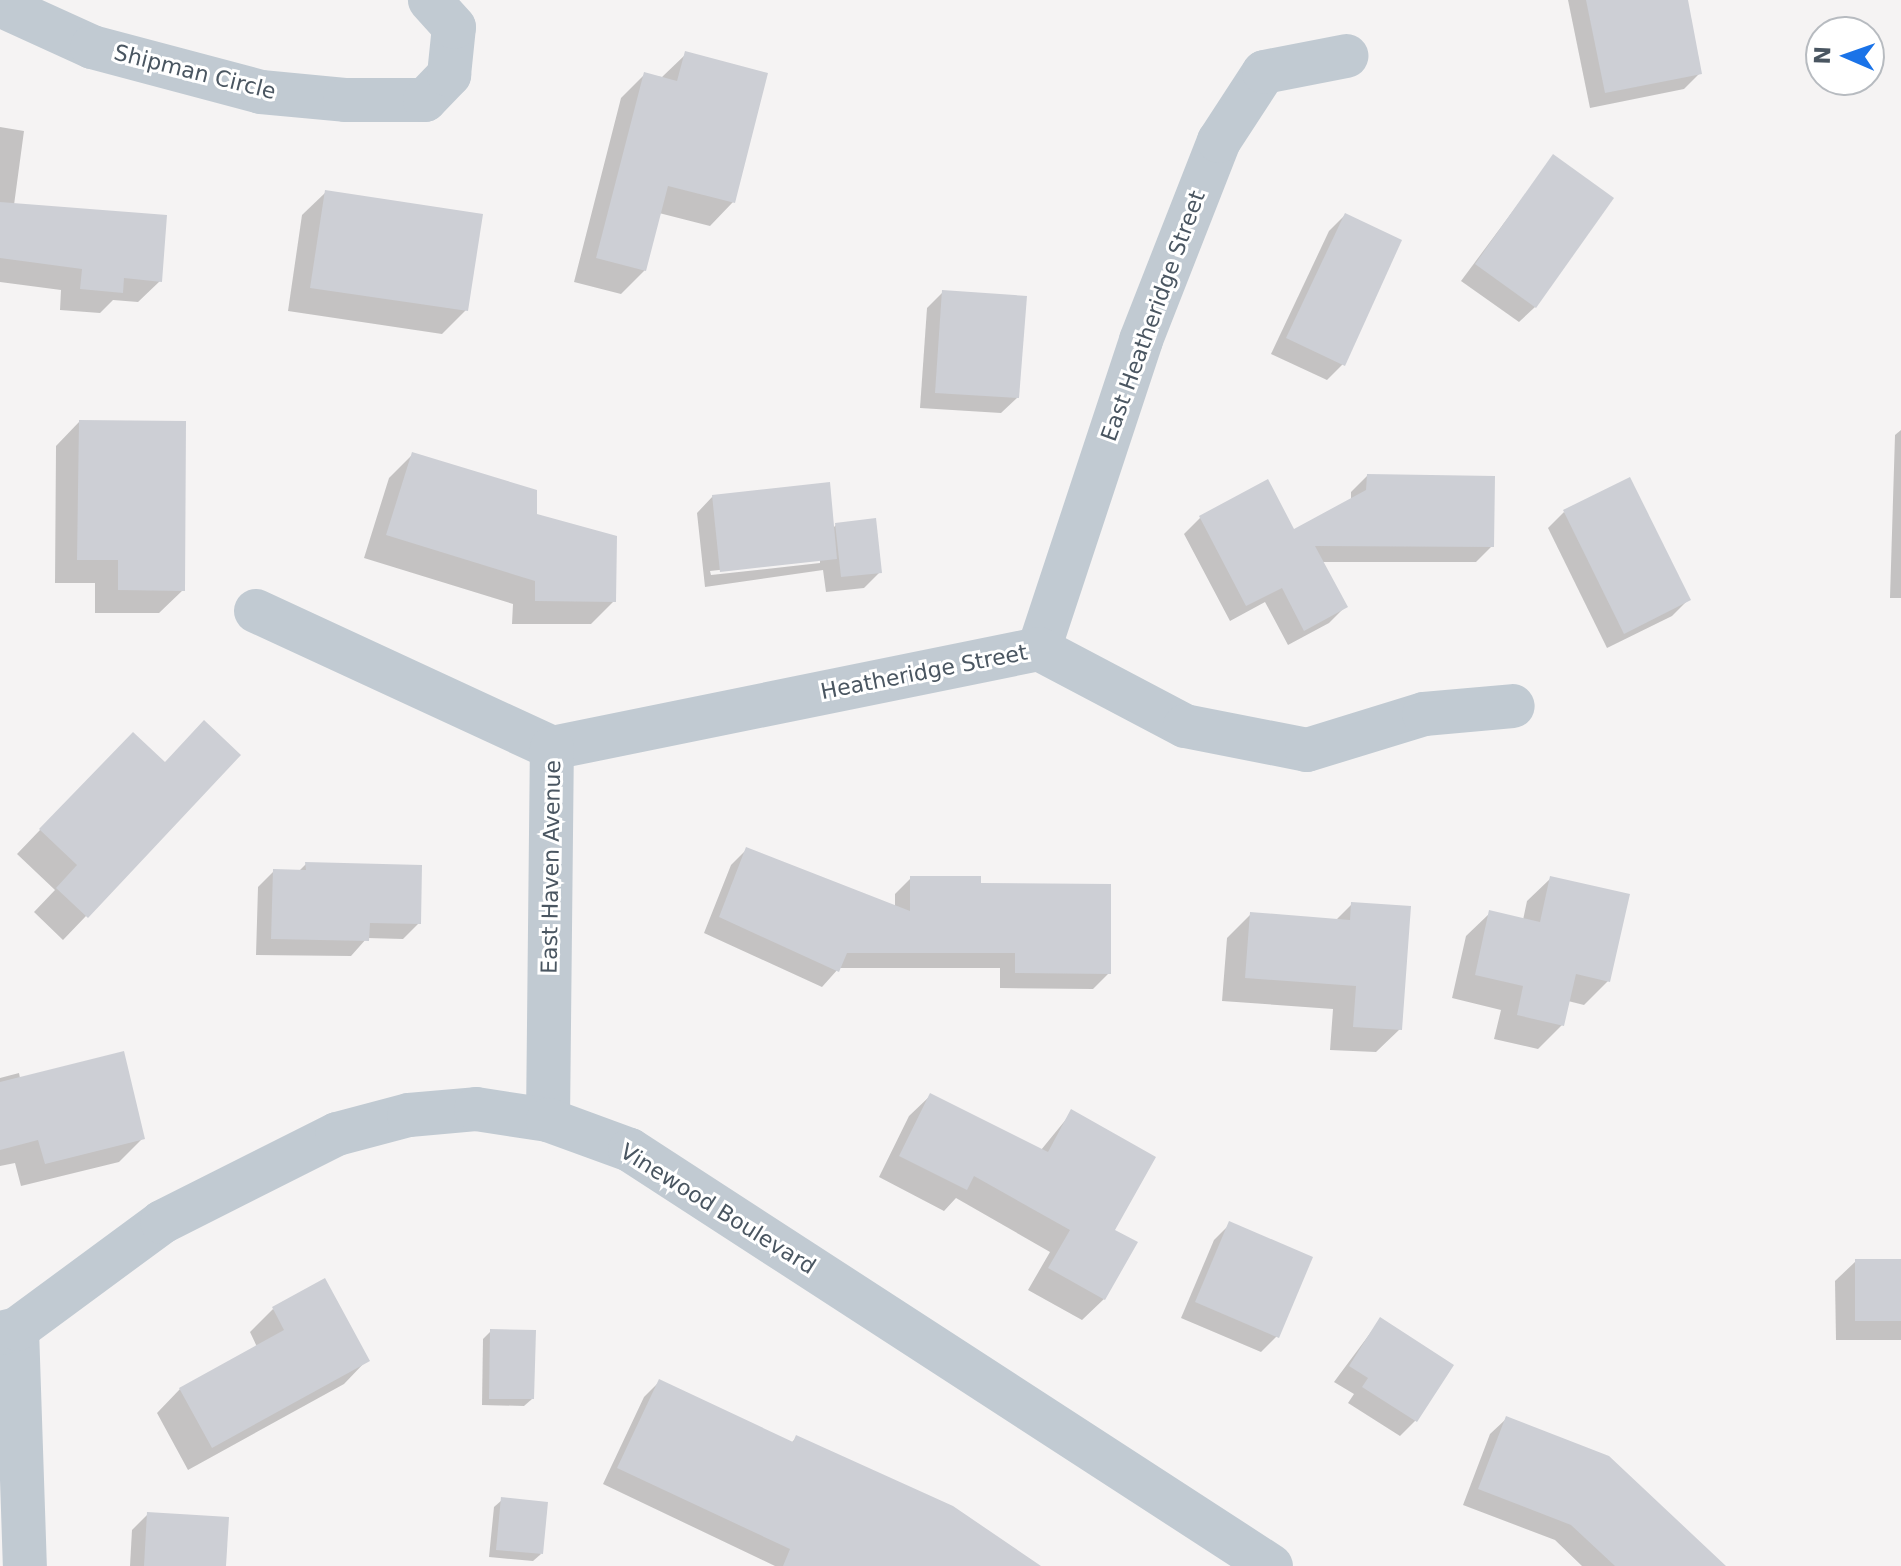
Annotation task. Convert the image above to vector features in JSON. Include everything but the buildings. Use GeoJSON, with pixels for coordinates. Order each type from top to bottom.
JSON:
{"type":"FeatureCollection","features":[{"type":"Feature","properties":{"kind":"street","name":"Shipman Circle"},"geometry":{"type":"LineString","coordinates":[[0,5],[92,47],[261,92],[345,100],[425,100],[449,75],[454,27],[430,0]]}},
{"type":"Feature","properties":{"kind":"street","name":"East Heatheridge Street"},"geometry":{"type":"LineString","coordinates":[[1039,649],[1141,340],[1219,141],[1264,72],[1346,56]]}},
{"type":"Feature","properties":{"kind":"street","name":"East Haven Avenue"},"geometry":{"type":"LineString","coordinates":[[256,611],[552,748],[548,1120]]}},
{"type":"Feature","properties":{"kind":"street","name":"Heatheridge Street"},"geometry":{"type":"LineString","coordinates":[[552,748],[1039,649],[1185,726],[1307,750],[1424,714],[1513,706]]}},
{"type":"Feature","properties":{"kind":"street","name":"Vinewood Boulevard"},"geometry":{"type":"LineString","coordinates":[[8,1331],[162,1222],[337,1134],[409,1115],[476,1109],[548,1120],[630,1150],[1216,1552],[1271,1566]]}},
{"type":"Feature","properties":{"kind":"street"},"geometry":{"type":"LineString","coordinates":[[8,1331],[25,1566]]}}]}
